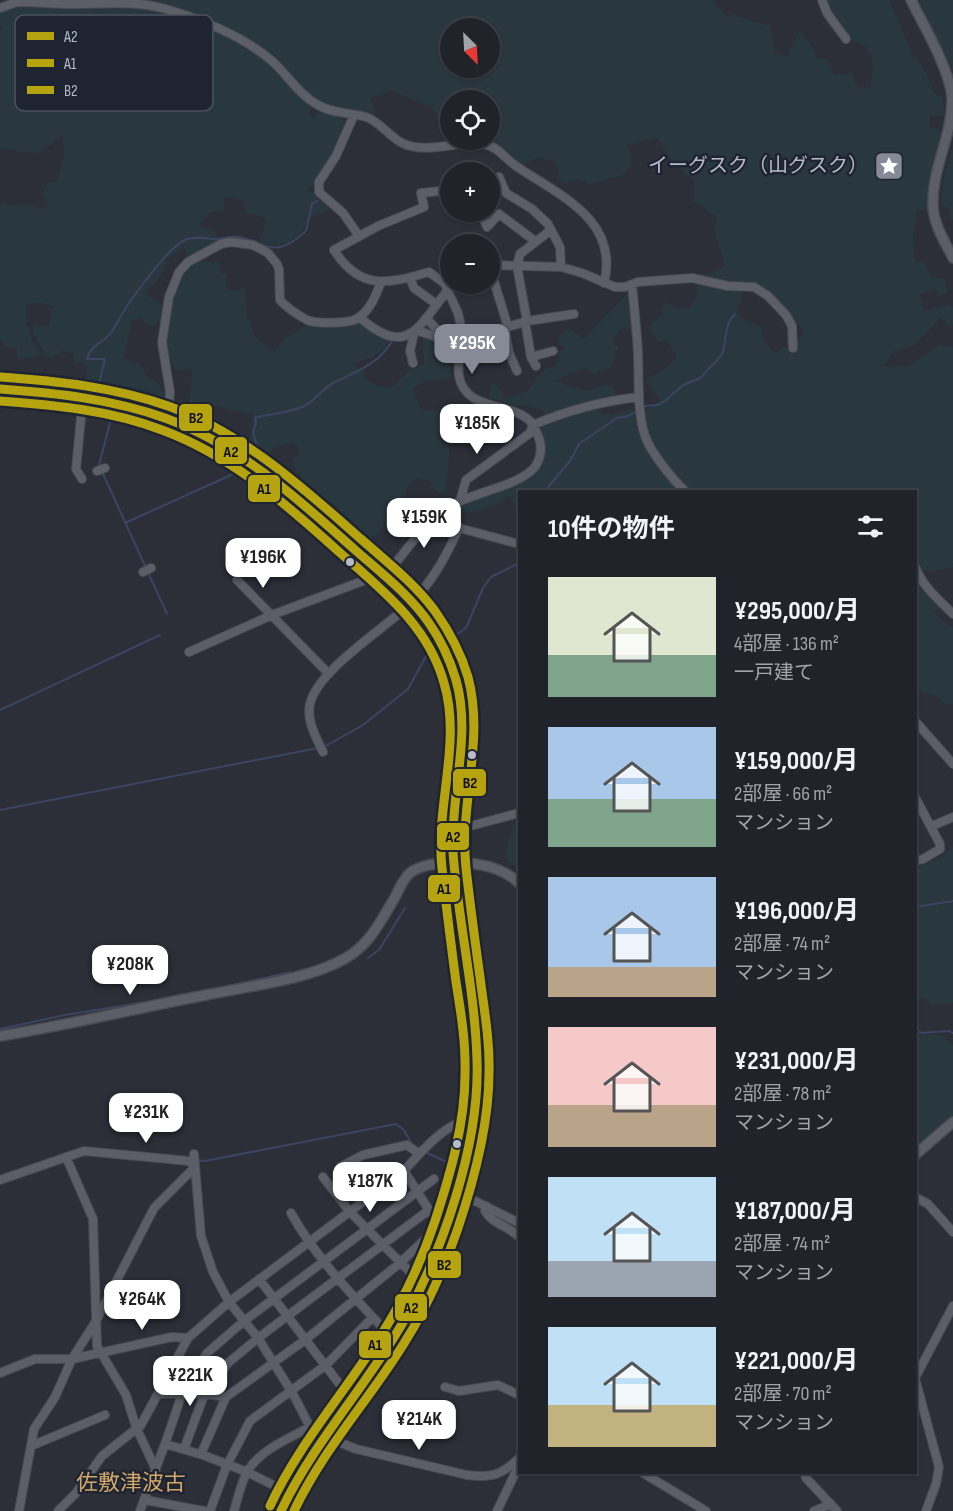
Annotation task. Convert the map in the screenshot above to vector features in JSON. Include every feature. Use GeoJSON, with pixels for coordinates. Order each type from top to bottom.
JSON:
{"type":"FeatureCollection","features":[{"type":"Feature","properties":{"kind":"main road"},"geometry":{"type":"LineString","coordinates":[[0,389],[83,397],[115,403],[168,419],[220,444],[254,466],[382,573],[412,602],[441,643],[458,689],[463,725],[462,753],[452,831],[453,863],[477,1044],[477,1085],[472,1120],[445,1228],[423,1285],[393,1339],[324,1436],[289,1493],[281,1511]]}},
{"type":"Feature","properties":{"kind":"street"},"geometry":{"type":"LineString","coordinates":[[822,0],[827,13],[846,39]]}},
{"type":"Feature","properties":{"kind":"street"},"geometry":{"type":"LineString","coordinates":[[911,0],[950,84],[951,119],[935,183],[933,207],[938,228],[953,258]]}},
{"type":"Feature","properties":{"kind":"street"},"geometry":{"type":"LineString","coordinates":[[0,8],[17,2],[127,3],[165,9],[181,15]]}},
{"type":"Feature","properties":{"kind":"street"},"geometry":{"type":"LineString","coordinates":[[213,28],[235,36],[256,48],[273,62],[291,84],[317,104],[335,112],[368,117],[402,143],[416,148],[482,144],[495,147],[514,165],[563,195],[596,227],[603,241],[606,274],[604,283]]}},
{"type":"Feature","properties":{"kind":"street"},"geometry":{"type":"LineString","coordinates":[[354,116],[336,156],[319,182],[319,192],[343,213],[359,236]]}},
{"type":"Feature","properties":{"kind":"street"},"geometry":{"type":"LineString","coordinates":[[500,179],[506,193],[543,218],[560,247],[561,267]]}},
{"type":"Feature","properties":{"kind":"street"},"geometry":{"type":"LineString","coordinates":[[440,191],[422,193],[424,207],[359,236],[334,250],[350,272],[381,282],[399,281],[429,272],[440,279]]}},
{"type":"Feature","properties":{"kind":"street"},"geometry":{"type":"LineString","coordinates":[[500,215],[535,241]]}},
{"type":"Feature","properties":{"kind":"street"},"geometry":{"type":"LineString","coordinates":[[537,366],[531,357],[517,266],[520,254],[551,231]]}},
{"type":"Feature","properties":{"kind":"street"},"geometry":{"type":"LineString","coordinates":[[168,419],[170,392],[162,342],[165,317],[174,281],[188,262],[221,244],[253,245],[268,253],[279,269],[280,300],[309,321],[351,321],[359,317],[375,300],[381,282]]}},
{"type":"Feature","properties":{"kind":"street"},"geometry":{"type":"LineString","coordinates":[[517,371],[509,352],[506,327],[489,265],[561,267],[615,287],[625,287],[638,282],[692,278],[728,286],[754,287],[768,296],[786,315],[792,326],[793,348]]}},
{"type":"Feature","properties":{"kind":"street"},"geometry":{"type":"LineString","coordinates":[[410,278],[414,288],[434,303]]}},
{"type":"Feature","properties":{"kind":"street"},"geometry":{"type":"LineString","coordinates":[[632,285],[640,404],[645,434],[648,443],[684,490]]}},
{"type":"Feature","properties":{"kind":"street"},"geometry":{"type":"LineString","coordinates":[[359,317],[392,337],[403,338],[415,331],[426,318],[440,294]]}},
{"type":"Feature","properties":{"kind":"street"},"geometry":{"type":"LineString","coordinates":[[189,652],[272,615],[382,573],[448,507],[523,477],[535,468],[541,455],[541,441],[533,426],[520,415],[480,402],[466,391],[460,379],[459,367],[463,336],[451,294]]}},
{"type":"Feature","properties":{"kind":"street"},"geometry":{"type":"LineString","coordinates":[[463,336],[526,321],[574,314]]}},
{"type":"Feature","properties":{"kind":"street"},"geometry":{"type":"LineString","coordinates":[[426,318],[446,339]]}},
{"type":"Feature","properties":{"kind":"street"},"geometry":{"type":"LineString","coordinates":[[415,331],[446,339],[462,346]]}},
{"type":"Feature","properties":{"kind":"street"},"geometry":{"type":"LineString","coordinates":[[413,363],[410,351],[415,331]]}},
{"type":"Feature","properties":{"kind":"street"},"geometry":{"type":"LineString","coordinates":[[531,357],[553,351]]}},
{"type":"Feature","properties":{"kind":"street"},"geometry":{"type":"LineString","coordinates":[[82,478],[76,469],[83,397]]}},
{"type":"Feature","properties":{"kind":"street"},"geometry":{"type":"LineString","coordinates":[[460,501],[466,480],[530,433],[533,426],[549,419],[618,399],[640,404]]}},
{"type":"Feature","properties":{"kind":"street"},"geometry":{"type":"LineString","coordinates":[[448,507],[459,528],[518,544]]}},
{"type":"Feature","properties":{"kind":"street"},"geometry":{"type":"LineString","coordinates":[[321,749],[311,724],[309,706],[313,695],[329,674],[364,640],[412,602],[441,566],[459,528]]}},
{"type":"Feature","properties":{"kind":"street"},"geometry":{"type":"LineString","coordinates":[[917,571],[928,588],[953,614]]}},
{"type":"Feature","properties":{"kind":"street"},"geometry":{"type":"LineString","coordinates":[[237,580],[329,674]]}},
{"type":"Feature","properties":{"kind":"street"},"geometry":{"type":"LineString","coordinates":[[917,724],[953,764]]}},
{"type":"Feature","properties":{"kind":"street"},"geometry":{"type":"LineString","coordinates":[[917,800],[940,844],[940,849],[917,860]]}},
{"type":"Feature","properties":{"kind":"street"},"geometry":{"type":"LineString","coordinates":[[452,831],[518,813]]}},
{"type":"Feature","properties":{"kind":"street"},"geometry":{"type":"LineString","coordinates":[[932,826],[953,817]]}},
{"type":"Feature","properties":{"kind":"street"},"geometry":{"type":"LineString","coordinates":[[0,1036],[164,1000],[264,980],[313,973],[348,957],[362,946],[373,934],[405,879],[412,872],[435,864],[474,864],[494,868],[518,882]]}},
{"type":"Feature","properties":{"kind":"street"},"geometry":{"type":"LineString","coordinates":[[58,1511],[76,1493],[102,1456],[141,1425],[188,1338],[258,1279],[405,1171],[418,1153],[460,1122],[472,1120]]}},
{"type":"Feature","properties":{"kind":"street"},"geometry":{"type":"LineString","coordinates":[[917,1153],[953,1122]]}},
{"type":"Feature","properties":{"kind":"street"},"geometry":{"type":"LineString","coordinates":[[340,1167],[363,1155],[406,1145],[418,1153]]}},
{"type":"Feature","properties":{"kind":"street"},"geometry":{"type":"LineString","coordinates":[[0,1180],[84,1151],[189,1161],[195,1167]]}},
{"type":"Feature","properties":{"kind":"street"},"geometry":{"type":"LineString","coordinates":[[194,1154],[201,1236],[213,1272],[229,1302],[258,1338],[291,1390],[310,1427],[343,1445],[369,1453],[480,1477],[507,1470],[518,1459]]}},
{"type":"Feature","properties":{"kind":"street"},"geometry":{"type":"LineString","coordinates":[[66,1157],[93,1219],[99,1353],[126,1395],[136,1427],[156,1470]]}},
{"type":"Feature","properties":{"kind":"street"},"geometry":{"type":"LineString","coordinates":[[19,1511],[34,1429],[55,1397],[72,1359],[96,1321],[154,1208],[195,1167]]}},
{"type":"Feature","properties":{"kind":"street"},"geometry":{"type":"LineString","coordinates":[[405,1171],[429,1210],[445,1228]]}},
{"type":"Feature","properties":{"kind":"street"},"geometry":{"type":"LineString","coordinates":[[323,1177],[350,1212],[423,1285]]}},
{"type":"Feature","properties":{"kind":"street"},"geometry":{"type":"LineString","coordinates":[[140,1511],[182,1394],[207,1353],[244,1321],[326,1262],[434,1179]]}},
{"type":"Feature","properties":{"kind":"street"},"geometry":{"type":"LineString","coordinates":[[455,1191],[518,1222]]}},
{"type":"Feature","properties":{"kind":"street"},"geometry":{"type":"LineString","coordinates":[[917,1198],[928,1204],[953,1232]]}},
{"type":"Feature","properties":{"kind":"street"},"geometry":{"type":"LineString","coordinates":[[486,1206],[484,1211],[490,1219],[509,1228],[518,1236]]}},
{"type":"Feature","properties":{"kind":"street"},"geometry":{"type":"LineString","coordinates":[[184,1449],[205,1394],[228,1364],[288,1315],[429,1210]]}},
{"type":"Feature","properties":{"kind":"street"},"geometry":{"type":"LineString","coordinates":[[291,1213],[303,1235],[372,1318],[393,1339]]}},
{"type":"Feature","properties":{"kind":"street"},"geometry":{"type":"LineString","coordinates":[[201,1454],[226,1397],[305,1340],[400,1263],[435,1230],[445,1228]]}},
{"type":"Feature","properties":{"kind":"street"},"geometry":{"type":"LineString","coordinates":[[258,1279],[351,1399]]}},
{"type":"Feature","properties":{"kind":"street"},"geometry":{"type":"LineString","coordinates":[[917,1374],[953,1306]]}},
{"type":"Feature","properties":{"kind":"street"},"geometry":{"type":"LineString","coordinates":[[210,1511],[227,1465],[250,1421],[326,1365],[372,1318]]}},
{"type":"Feature","properties":{"kind":"street"},"geometry":{"type":"LineString","coordinates":[[0,1372],[35,1359],[72,1359],[172,1337],[188,1338]]}},
{"type":"Feature","properties":{"kind":"street"},"geometry":{"type":"LineString","coordinates":[[445,1388],[459,1390],[498,1385],[518,1395]]}},
{"type":"Feature","properties":{"kind":"street"},"geometry":{"type":"LineString","coordinates":[[917,1385],[939,1467],[936,1484],[926,1511]]}},
{"type":"Feature","properties":{"kind":"street"},"geometry":{"type":"LineString","coordinates":[[158,1394],[205,1394],[226,1397]]}},
{"type":"Feature","properties":{"kind":"street"},"geometry":{"type":"LineString","coordinates":[[31,1446],[105,1415]]}},
{"type":"Feature","properties":{"kind":"street"},"geometry":{"type":"LineString","coordinates":[[234,1511],[247,1472],[269,1449],[310,1427]]}},
{"type":"Feature","properties":{"kind":"street"},"geometry":{"type":"LineString","coordinates":[[165,1444],[201,1454],[247,1472],[289,1493]]}},
{"type":"Feature","properties":{"kind":"street"},"geometry":{"type":"LineString","coordinates":[[497,1511],[518,1467]]}},
{"type":"Feature","properties":{"kind":"street"},"geometry":{"type":"LineString","coordinates":[[645,1474],[706,1511]]}},
{"type":"Feature","properties":{"kind":"street"},"geometry":{"type":"LineString","coordinates":[[804,1474],[837,1511]]}},
{"type":"Feature","properties":{"kind":"street"},"geometry":{"type":"LineString","coordinates":[[145,1500],[204,1511]]}},
{"type":"Feature","properties":{"kind":"street"},"geometry":{"type":"LineString","coordinates":[[814,1511],[831,1504]]}},
{"type":"Feature","properties":{"kind":"shaded area"},"geometry":{"type":"Polygon","coordinates":[[[31,0],[712,0],[728,18],[733,12],[738,17],[770,26],[775,54],[788,56],[799,32],[808,40],[817,58],[826,58],[834,75],[851,73],[859,89],[870,87],[874,63],[865,45],[848,39],[825,3],[828,0],[889,0],[911,52],[924,69],[935,94],[943,98],[945,117],[929,115],[930,127],[943,131],[927,190],[928,209],[917,210],[913,236],[915,262],[924,262],[931,276],[945,279],[948,292],[938,297],[935,288],[920,295],[925,311],[948,304],[953,308],[953,325],[948,325],[941,317],[915,345],[893,352],[884,367],[909,366],[939,345],[953,347],[953,567],[930,572],[918,569],[917,490],[688,490],[650,441],[643,411],[660,400],[645,380],[673,363],[676,356],[667,339],[659,342],[649,327],[661,315],[665,302],[683,309],[690,308],[696,296],[699,281],[741,289],[742,298],[736,312],[748,322],[763,328],[761,335],[767,346],[775,353],[804,335],[801,324],[794,324],[789,312],[755,282],[730,282],[695,274],[711,273],[725,266],[715,231],[717,217],[694,201],[694,181],[674,164],[657,138],[626,145],[633,160],[624,175],[589,184],[578,179],[566,184],[556,178],[559,170],[552,160],[535,158],[520,167],[500,149],[500,90],[440,90],[440,120],[431,107],[390,90],[370,98],[376,114],[375,119],[337,110],[309,96],[276,61],[213,30],[213,15],[184,15],[168,7],[31,0]]]}},
{"type":"Feature","properties":{"kind":"shaded area"},"geometry":{"type":"Polygon","coordinates":[[[918,0],[953,0],[953,71],[918,0]]]}},
{"type":"Feature","properties":{"kind":"shaded area"},"geometry":{"type":"Polygon","coordinates":[[[18,4],[116,5],[163,10],[176,15],[15,15],[15,111],[213,111],[213,29],[236,38],[272,65],[313,105],[308,115],[313,118],[321,110],[336,114],[343,119],[342,133],[329,163],[315,184],[306,189],[334,208],[313,215],[297,236],[277,245],[259,241],[268,219],[246,212],[242,200],[224,198],[224,210],[210,213],[199,225],[216,232],[218,242],[189,259],[184,247],[177,250],[169,259],[159,279],[146,289],[145,293],[164,307],[162,319],[153,326],[147,326],[139,316],[131,322],[124,357],[131,362],[140,363],[146,375],[166,392],[166,408],[149,404],[145,393],[138,389],[133,394],[123,393],[119,396],[84,389],[87,364],[81,362],[74,365],[74,354],[63,351],[52,358],[46,356],[32,330],[35,325],[48,327],[54,307],[40,302],[26,305],[26,325],[29,327],[31,339],[42,354],[35,358],[17,359],[17,348],[5,347],[0,337],[0,205],[2,202],[44,209],[48,200],[42,195],[48,183],[57,181],[64,156],[63,134],[44,150],[35,153],[0,149],[0,30],[2,27],[0,26],[0,10],[18,4]]]}},
{"type":"Feature","properties":{"kind":"shaded area"},"geometry":{"type":"Polygon","coordinates":[[[953,147],[953,220],[951,220],[949,209],[941,203],[944,176],[953,147]]]}},
{"type":"Feature","properties":{"kind":"shaded area"},"geometry":{"type":"Polygon","coordinates":[[[198,260],[220,263],[222,274],[227,274],[226,290],[245,289],[247,317],[255,337],[275,352],[284,339],[302,329],[306,323],[360,321],[390,340],[378,353],[351,364],[366,372],[364,379],[376,385],[392,387],[411,369],[424,365],[423,335],[449,343],[451,378],[423,382],[412,389],[421,410],[445,411],[449,463],[445,494],[436,491],[430,481],[417,478],[408,485],[404,503],[394,509],[394,522],[401,529],[413,529],[404,542],[383,527],[365,546],[352,539],[348,529],[343,526],[337,506],[312,491],[306,495],[290,483],[304,482],[291,459],[301,454],[294,442],[272,448],[269,461],[255,460],[247,449],[253,414],[229,410],[203,401],[198,408],[189,405],[192,369],[175,370],[171,357],[167,354],[166,329],[174,288],[180,276],[198,260]]]}},
{"type":"Feature","properties":{"kind":"shaded area"},"geometry":{"type":"Polygon","coordinates":[[[630,291],[633,330],[621,330],[613,339],[614,345],[619,346],[610,368],[594,374],[584,368],[555,381],[586,391],[606,385],[613,387],[615,396],[546,414],[529,404],[517,406],[489,398],[491,382],[500,388],[505,399],[527,391],[543,371],[558,364],[559,352],[565,348],[558,344],[559,336],[566,331],[573,331],[583,339],[630,291]]]}},
{"type":"Feature","properties":{"kind":"shaded area"},"geometry":{"type":"Polygon","coordinates":[[[600,407],[602,415],[629,410],[639,412],[641,426],[680,490],[518,490],[518,509],[509,496],[487,508],[462,512],[459,506],[507,489],[534,472],[542,461],[545,446],[540,427],[550,421],[600,407]]]}},
{"type":"Feature","properties":{"kind":"shaded area"},"geometry":{"type":"Polygon","coordinates":[[[917,577],[941,606],[934,613],[953,628],[953,704],[946,704],[938,697],[917,690],[917,577]]]}},
{"type":"Feature","properties":{"kind":"shaded area"},"geometry":{"type":"Polygon","coordinates":[[[516,817],[518,817],[518,869],[504,857],[516,817]]]}},
{"type":"Feature","properties":{"kind":"shaded area"},"geometry":{"type":"Polygon","coordinates":[[[953,846],[953,1003],[933,1005],[923,997],[917,998],[917,865],[932,861],[950,851],[953,846]]]}},
{"type":"Feature","properties":{"kind":"shaded area"},"geometry":{"type":"Polygon","coordinates":[[[917,1033],[941,1035],[953,1046],[953,1120],[936,1129],[917,1148],[917,1033]]]}},
{"type":"Feature","properties":{"kind":"waterway"},"geometry":{"type":"LineString","coordinates":[[115,402],[118,393],[98,388],[105,359],[87,359],[93,348],[111,333],[139,290],[169,253],[185,240],[195,238],[239,237],[270,247],[280,247],[306,231],[312,204],[317,201]]}},
{"type":"Feature","properties":{"kind":"waterway"},"geometry":{"type":"LineString","coordinates":[[546,490],[570,461],[579,444],[617,418],[628,416],[645,406],[658,405],[683,385],[701,378],[722,355],[728,327],[735,314]]}},
{"type":"Feature","properties":{"kind":"waterway"},"geometry":{"type":"LineString","coordinates":[[398,334],[412,328]]}},
{"type":"Feature","properties":{"kind":"waterway"},"geometry":{"type":"LineString","coordinates":[[252,454],[257,447],[253,432],[256,424],[255,418],[292,411],[308,404],[333,383],[375,360],[389,346],[394,337]]}},
{"type":"Feature","properties":{"kind":"waterway"},"geometry":{"type":"LineString","coordinates":[[114,407],[99,465],[167,614]]}},
{"type":"Feature","properties":{"kind":"waterway"},"geometry":{"type":"LineString","coordinates":[[125,523],[242,470]]}},
{"type":"Feature","properties":{"kind":"waterway"},"geometry":{"type":"LineString","coordinates":[[445,642],[466,628],[483,588],[491,577],[518,564]]}},
{"type":"Feature","properties":{"kind":"waterway"},"geometry":{"type":"LineString","coordinates":[[0,710],[160,635]]}},
{"type":"Feature","properties":{"kind":"waterway"},"geometry":{"type":"LineString","coordinates":[[324,747],[363,725],[408,689],[430,649],[437,646]]}},
{"type":"Feature","properties":{"kind":"waterway"},"geometry":{"type":"LineString","coordinates":[[0,810],[318,748]]}},
{"type":"Feature","properties":{"kind":"waterway"},"geometry":{"type":"LineString","coordinates":[[917,907],[953,901]]}},
{"type":"Feature","properties":{"kind":"waterway"},"geometry":{"type":"LineString","coordinates":[[368,958],[379,950],[405,908]]}},
{"type":"Feature","properties":{"kind":"waterway"},"geometry":{"type":"LineString","coordinates":[[206,991],[291,972]]}},
{"type":"Feature","properties":{"kind":"waterway"},"geometry":{"type":"LineString","coordinates":[[0,1029],[65,1015],[159,1000]]}},
{"type":"Feature","properties":{"kind":"waterway"},"geometry":{"type":"LineString","coordinates":[[917,1031],[922,1033],[949,1031],[953,1033]]}},
{"type":"Feature","properties":{"kind":"waterway"},"geometry":{"type":"LineString","coordinates":[[195,1160],[205,1161],[396,1124],[403,1129],[412,1144]]}},
{"type":"Feature","properties":{"kind":"waterway"},"geometry":{"type":"LineString","coordinates":[[425,1152],[449,1163]]}},
{"type":"Feature","properties":{"kind":"transit line","name":"B2"},"geometry":{"type":"LineString","coordinates":[[1,377],[85,386],[148,399],[195,417],[246,446],[294,481],[418,591],[450,634],[468,677],[473,701],[474,724],[466,820],[466,868],[489,1061],[486,1113],[479,1153],[457,1231],[427,1304],[389,1366],[318,1467],[294,1511]]}},
{"type":"Feature","properties":{"kind":"transit line","name":"A2"},"geometry":{"type":"LineString","coordinates":[[0,389],[84,398],[145,411],[192,429],[242,458],[289,492],[403,593],[421,612],[433,630],[445,650],[456,680],[462,722],[454,809],[453,852],[473,1008],[477,1060],[472,1126],[465,1161],[445,1231],[402,1324],[308,1462],[281,1511]]}},
{"type":"Feature","properties":{"kind":"transit line","name":"A1"},"geometry":{"type":"LineString","coordinates":[[0,401],[41,404],[102,413],[142,423],[187,440],[234,467],[298,515],[386,594],[427,643],[444,683],[449,706],[450,729],[442,822],[442,868],[463,1028],[465,1063],[464,1093],[456,1149],[430,1236],[406,1292],[369,1354],[295,1460],[270,1506]]}},
{"type":"Feature","properties":{"kind":"place","name":"イーグスク（山グスク）"},"geometry":{"type":"Point","coordinates":[889,166]}},
{"type":"Feature","properties":{"kind":"district","name":"佐敷津波古"},"geometry":{"type":"Point","coordinates":[131,1483]}}]}
